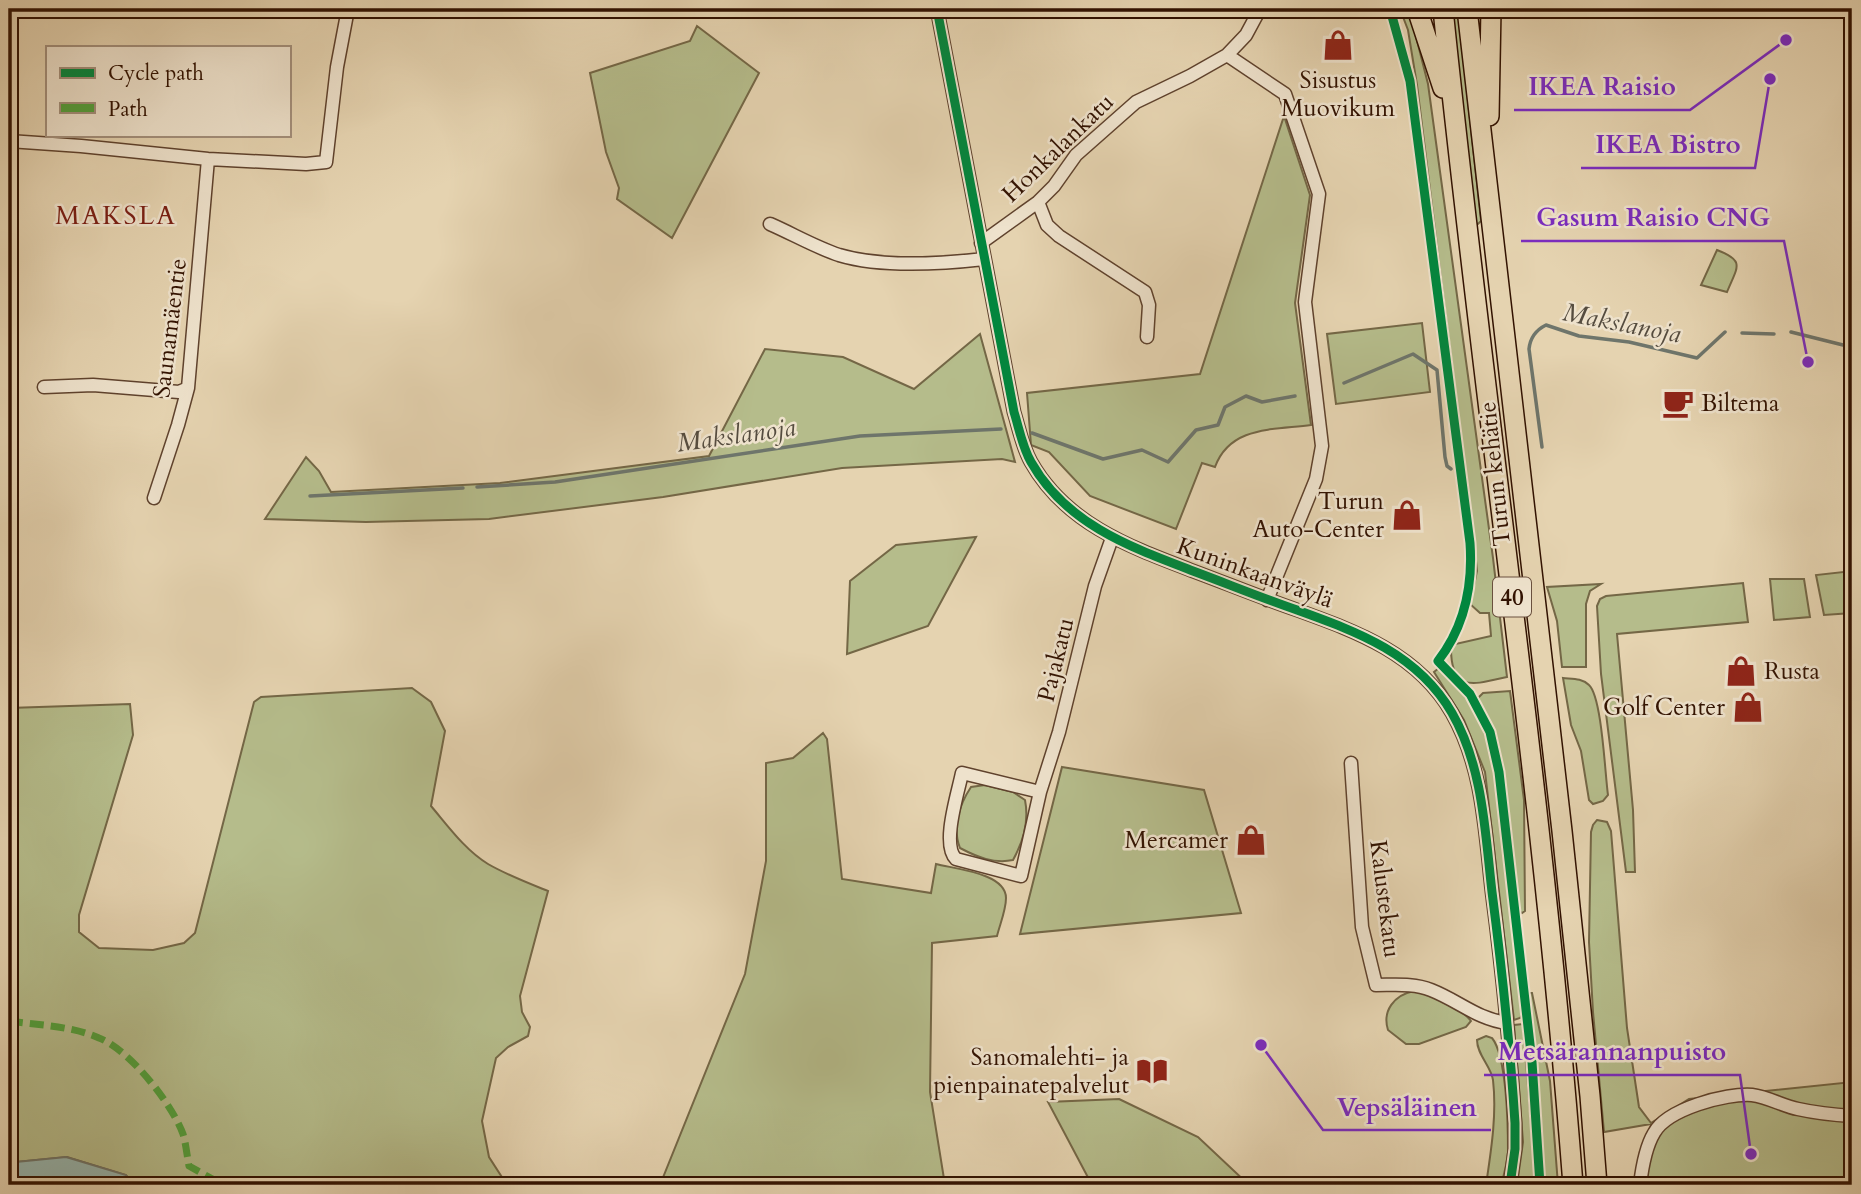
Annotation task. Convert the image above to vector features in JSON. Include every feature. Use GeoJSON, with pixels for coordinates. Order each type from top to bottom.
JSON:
{"type":"FeatureCollection","features":[{"type":"Feature","properties":{"kind":"highway"},"geometry":{"type":"LineString","coordinates":[[1417,9],[1455,124]]}},
{"type":"Feature","properties":{"kind":"highway","name":"Turun kehätie"},"geometry":{"type":"LineString","coordinates":[[1443,9],[1548,907],[1573,1185]]}},
{"type":"Feature","properties":{"kind":"highway","name":"Turun kehätie"},"geometry":{"type":"LineString","coordinates":[[1467,9],[1566,869],[1591,1097],[1597,1185]]}},
{"type":"Feature","properties":{"kind":"highway"},"geometry":{"type":"LineString","coordinates":[[1487,184],[1491,9]]}},
{"type":"Feature","properties":{"kind":"street"},"geometry":{"type":"LineString","coordinates":[[9,141],[121,149],[208,159],[306,164],[326,162],[337,67],[348,9]]}},
{"type":"Feature","properties":{"kind":"street","name":"Kuninkaanväylä"},"geometry":{"type":"LineString","coordinates":[[937,9],[1014,412],[1024,449],[1050,489],[1082,520],[1112,538],[1380,643],[1425,677],[1451,712],[1470,753],[1477,779],[1507,1023],[1515,1124],[1510,1185]]}},
{"type":"Feature","properties":{"kind":"street","name":"Honkalankatu"},"geometry":{"type":"LineString","coordinates":[[981,243],[1038,202],[1054,186],[1076,155],[1136,102],[1191,76],[1227,55],[1246,35],[1260,9]]}},
{"type":"Feature","properties":{"kind":"street"},"geometry":{"type":"LineString","coordinates":[[1227,55],[1285,94],[1319,194],[1305,302],[1322,446],[1316,479],[1268,600]]}},
{"type":"Feature","properties":{"kind":"street","name":"Saunamäentie"},"geometry":{"type":"LineString","coordinates":[[154,498],[188,388],[208,159]]}},
{"type":"Feature","properties":{"kind":"street"},"geometry":{"type":"LineString","coordinates":[[1038,202],[1047,225],[1059,236],[1145,292],[1149,305],[1147,337]]}},
{"type":"Feature","properties":{"kind":"street"},"geometry":{"type":"LineString","coordinates":[[770,224],[819,248],[864,261],[956,262],[984,259]]}},
{"type":"Feature","properties":{"kind":"street"},"geometry":{"type":"LineString","coordinates":[[44,387],[93,385],[179,392],[188,388]]}},
{"type":"Feature","properties":{"kind":"street","name":"Pajakatu"},"geometry":{"type":"LineString","coordinates":[[1040,792],[962,773],[949,843],[951,855],[956,859],[1021,876],[1040,792],[1059,732],[1095,586],[1112,538]]}},
{"type":"Feature","properties":{"kind":"street","name":"Kalustekatu"},"geometry":{"type":"LineString","coordinates":[[1351,763],[1362,927],[1377,985],[1417,985],[1430,989],[1487,1020],[1507,1023]]}},
{"type":"Feature","properties":{"kind":"street"},"geometry":{"type":"LineString","coordinates":[[1640,1185],[1644,1161],[1654,1133],[1661,1125],[1692,1106],[1734,1096],[1751,1095],[1796,1109],[1852,1116]]}},
{"type":"Feature","properties":{"kind":"green space"},"geometry":{"type":"Polygon","coordinates":[[[1400,9],[1409,9],[1428,84],[1493,558],[1507,677],[1483,682],[1465,682],[1459,678],[1454,671],[1452,660],[1451,645],[1491,636],[1489,613],[1480,613],[1470,604],[1477,571],[1475,551],[1417,85],[1408,30],[1400,9]]]}},
{"type":"Feature","properties":{"kind":"green space"},"geometry":{"type":"Polygon","coordinates":[[[1452,9],[1458,9],[1481,221],[1478,224],[1474,223],[1452,9]]]}},
{"type":"Feature","properties":{"kind":"green space"},"geometry":{"type":"Polygon","coordinates":[[[697,26],[759,73],[672,238],[617,199],[619,188],[606,152],[590,73],[690,41],[697,26]]]}},
{"type":"Feature","properties":{"kind":"green space"},"geometry":{"type":"Polygon","coordinates":[[[1284,116],[1310,195],[1295,303],[1311,425],[1254,432],[1231,444],[1215,467],[1202,463],[1176,529],[1090,496],[1049,452],[1031,445],[1027,393],[1200,374],[1284,116]]]}},
{"type":"Feature","properties":{"kind":"green space"},"geometry":{"type":"Polygon","coordinates":[[[1717,250],[1732,258],[1737,266],[1727,292],[1701,285],[1717,250]]]}},
{"type":"Feature","properties":{"kind":"green space"},"geometry":{"type":"Polygon","coordinates":[[[1422,323],[1430,392],[1336,404],[1327,334],[1422,323]]]}},
{"type":"Feature","properties":{"kind":"green space"},"geometry":{"type":"Polygon","coordinates":[[[980,334],[1015,462],[1002,459],[842,468],[663,497],[489,519],[366,522],[265,519],[306,457],[319,471],[331,492],[500,483],[709,456],[765,349],[843,357],[914,389],[980,334]]]}},
{"type":"Feature","properties":{"kind":"green space"},"geometry":{"type":"Polygon","coordinates":[[[976,537],[928,626],[847,654],[850,581],[896,545],[976,537]]]}},
{"type":"Feature","properties":{"kind":"green space"},"geometry":{"type":"Polygon","coordinates":[[[1852,571],[1852,613],[1824,615],[1816,575],[1852,571]]]}},
{"type":"Feature","properties":{"kind":"green space"},"geometry":{"type":"Polygon","coordinates":[[[1770,579],[1804,579],[1810,617],[1774,620],[1770,579]]]}},
{"type":"Feature","properties":{"kind":"green space"},"geometry":{"type":"Polygon","coordinates":[[[1743,583],[1748,622],[1617,634],[1633,810],[1635,872],[1626,872],[1601,674],[1597,606],[1600,599],[1606,596],[1743,583]]]}},
{"type":"Feature","properties":{"kind":"green space"},"geometry":{"type":"Polygon","coordinates":[[[1601,584],[1590,591],[1586,604],[1586,667],[1562,667],[1557,621],[1547,587],[1601,584]]]}},
{"type":"Feature","properties":{"kind":"green space"},"geometry":{"type":"Polygon","coordinates":[[[1439,668],[1461,690],[1476,714],[1488,741],[1495,771],[1522,1015],[1514,1020],[1485,772],[1464,720],[1434,672],[1439,668]]]}},
{"type":"Feature","properties":{"kind":"green space"},"geometry":{"type":"Polygon","coordinates":[[[1563,678],[1577,679],[1589,685],[1597,704],[1608,795],[1603,801],[1593,804],[1589,800],[1581,751],[1571,725],[1563,678]]]}},
{"type":"Feature","properties":{"kind":"green space"},"geometry":{"type":"Polygon","coordinates":[[[412,688],[431,702],[445,731],[431,806],[457,837],[488,864],[548,891],[520,996],[522,1012],[530,1027],[528,1036],[508,1047],[496,1058],[482,1121],[489,1157],[507,1185],[134,1185],[126,1175],[67,1157],[16,1162],[9,1160],[9,708],[130,704],[133,735],[79,915],[79,932],[99,948],[153,950],[184,943],[195,933],[254,702],[261,697],[412,688]]]}},
{"type":"Feature","properties":{"kind":"green space"},"geometry":{"type":"Polygon","coordinates":[[[1510,691],[1524,800],[1525,911],[1522,913],[1519,911],[1493,732],[1478,698],[1483,693],[1510,691]]]}},
{"type":"Feature","properties":{"kind":"green space"},"geometry":{"type":"Polygon","coordinates":[[[823,733],[827,739],[842,879],[931,893],[936,864],[989,878],[1004,890],[1006,903],[997,936],[932,943],[930,1092],[945,1185],[660,1185],[745,974],[766,861],[766,763],[793,758],[823,733]]]}},
{"type":"Feature","properties":{"kind":"green space"},"geometry":{"type":"Polygon","coordinates":[[[1062,767],[1204,790],[1241,913],[1020,934],[1062,767]]]}},
{"type":"Feature","properties":{"kind":"green space"},"geometry":{"type":"Polygon","coordinates":[[[985,785],[1013,792],[1025,800],[1024,831],[1013,860],[986,859],[960,848],[957,825],[963,801],[971,787],[985,785]]]}},
{"type":"Feature","properties":{"kind":"green space"},"geometry":{"type":"Polygon","coordinates":[[[1597,820],[1607,822],[1611,831],[1627,1028],[1639,1107],[1651,1123],[1689,1099],[1852,1082],[1852,1185],[1647,1185],[1651,1124],[1604,1132],[1589,942],[1591,832],[1597,820]]]}},
{"type":"Feature","properties":{"kind":"green space"},"geometry":{"type":"Polygon","coordinates":[[[1414,991],[1445,1002],[1460,1010],[1471,1021],[1466,1027],[1419,1044],[1406,1044],[1388,1030],[1387,1016],[1395,1000],[1414,991]]]}},
{"type":"Feature","properties":{"kind":"green space"},"geometry":{"type":"Polygon","coordinates":[[[1526,993],[1532,993],[1550,1081],[1558,1185],[1543,1185],[1526,993]]]}},
{"type":"Feature","properties":{"kind":"green space"},"geometry":{"type":"Polygon","coordinates":[[[1523,1024],[1536,1185],[1517,1185],[1523,1142],[1514,1025],[1523,1024]]]}},
{"type":"Feature","properties":{"kind":"green space"},"geometry":{"type":"Polygon","coordinates":[[[1486,1036],[1492,1038],[1497,1047],[1506,1093],[1508,1152],[1501,1185],[1486,1185],[1493,1133],[1494,1093],[1492,1075],[1479,1051],[1477,1040],[1486,1036]]]}},
{"type":"Feature","properties":{"kind":"green space"},"geometry":{"type":"Polygon","coordinates":[[[1119,1099],[1198,1137],[1249,1185],[1092,1185],[1048,1102],[1119,1099]]]}},
{"type":"Feature","properties":{"kind":"water"},"geometry":{"type":"Polygon","coordinates":[[[66,1157],[126,1175],[134,1185],[9,1185],[9,1160],[16,1162],[66,1157]]]}},
{"type":"Feature","properties":{"kind":"waterway","name":"Makslanoja"},"geometry":{"type":"LineString","coordinates":[[1542,447],[1529,349],[1534,335],[1542,327],[1546,325],[1579,336],[1629,342],[1697,358],[1725,332]]}},
{"type":"Feature","properties":{"kind":"waterway","name":"Makslanoja"},"geometry":{"type":"LineString","coordinates":[[1791,332],[1843,345]]}},
{"type":"Feature","properties":{"kind":"waterway","name":"Makslanoja"},"geometry":{"type":"LineString","coordinates":[[1742,333],[1774,334]]}},
{"type":"Feature","properties":{"kind":"waterway","name":"Makslanoja"},"geometry":{"type":"LineString","coordinates":[[1344,383],[1413,354],[1437,370],[1445,457],[1447,466],[1451,469]]}},
{"type":"Feature","properties":{"kind":"waterway","name":"Makslanoja"},"geometry":{"type":"LineString","coordinates":[[1032,433],[1103,459],[1142,450],[1168,462],[1196,430],[1218,425],[1225,407],[1246,396],[1262,402],[1295,396]]}},
{"type":"Feature","properties":{"kind":"waterway","name":"Makslanoja"},"geometry":{"type":"LineString","coordinates":[[477,487],[555,482],[860,436],[1001,429]]}},
{"type":"Feature","properties":{"kind":"waterway","name":"Makslanoja"},"geometry":{"type":"LineString","coordinates":[[310,496],[463,488]]}},
{"type":"Feature","properties":{"kind":"marked path"},"geometry":{"type":"LineString","coordinates":[[9,1021],[78,1031],[111,1044],[148,1079],[170,1108],[183,1134],[189,1166],[223,1185]]}},
{"type":"Feature","properties":{"kind":"cycle path"},"geometry":{"type":"LineString","coordinates":[[937,9],[1014,412],[1028,456],[1045,484],[1081,517],[1123,542],[1342,627],[1385,648],[1422,675],[1452,713],[1470,755],[1484,823],[1511,1065],[1515,1149],[1510,1185]]}},
{"type":"Feature","properties":{"kind":"cycle path"},"geometry":{"type":"LineString","coordinates":[[1390,9],[1410,81],[1470,543],[1470,575],[1461,620],[1438,661],[1470,694],[1490,732],[1499,772],[1532,1062],[1540,1185]]}},
{"type":"Feature","properties":{"kind":"place","name":"IKEA Raisio"},"geometry":{"type":"Point","coordinates":[1786,40]}},
{"type":"Feature","properties":{"kind":"place","name":"Sisustus Muovikum"},"geometry":{"type":"Point","coordinates":[1338,45]}},
{"type":"Feature","properties":{"kind":"place","name":"IKEA Bistro"},"geometry":{"type":"Point","coordinates":[1770,79]}},
{"type":"Feature","properties":{"kind":"place","name":"Gasum Raisio CNG"},"geometry":{"type":"Point","coordinates":[1808,362]}},
{"type":"Feature","properties":{"kind":"place","name":"Biltema"},"geometry":{"type":"Point","coordinates":[1678,403]}},
{"type":"Feature","properties":{"kind":"place","name":"Turun Auto-Center"},"geometry":{"type":"Point","coordinates":[1407,515]}},
{"type":"Feature","properties":{"kind":"place","name":"Rusta"},"geometry":{"type":"Point","coordinates":[1741,671]}},
{"type":"Feature","properties":{"kind":"place","name":"Golf Center"},"geometry":{"type":"Point","coordinates":[1748,707]}},
{"type":"Feature","properties":{"kind":"place","name":"Mercamer"},"geometry":{"type":"Point","coordinates":[1251,840]}},
{"type":"Feature","properties":{"kind":"place","name":"Vepsäläinen"},"geometry":{"type":"Point","coordinates":[1261,1045]}},
{"type":"Feature","properties":{"kind":"place","name":"Sanomalehti- ja pienpainatepalvelut"},"geometry":{"type":"Point","coordinates":[1152,1071]}},
{"type":"Feature","properties":{"kind":"place","name":"Metsärannanpuisto"},"geometry":{"type":"Point","coordinates":[1751,1154]}},
{"type":"Feature","properties":{"kind":"district","name":"MAKSLA"},"geometry":{"type":"Point","coordinates":[116,215]}}]}
